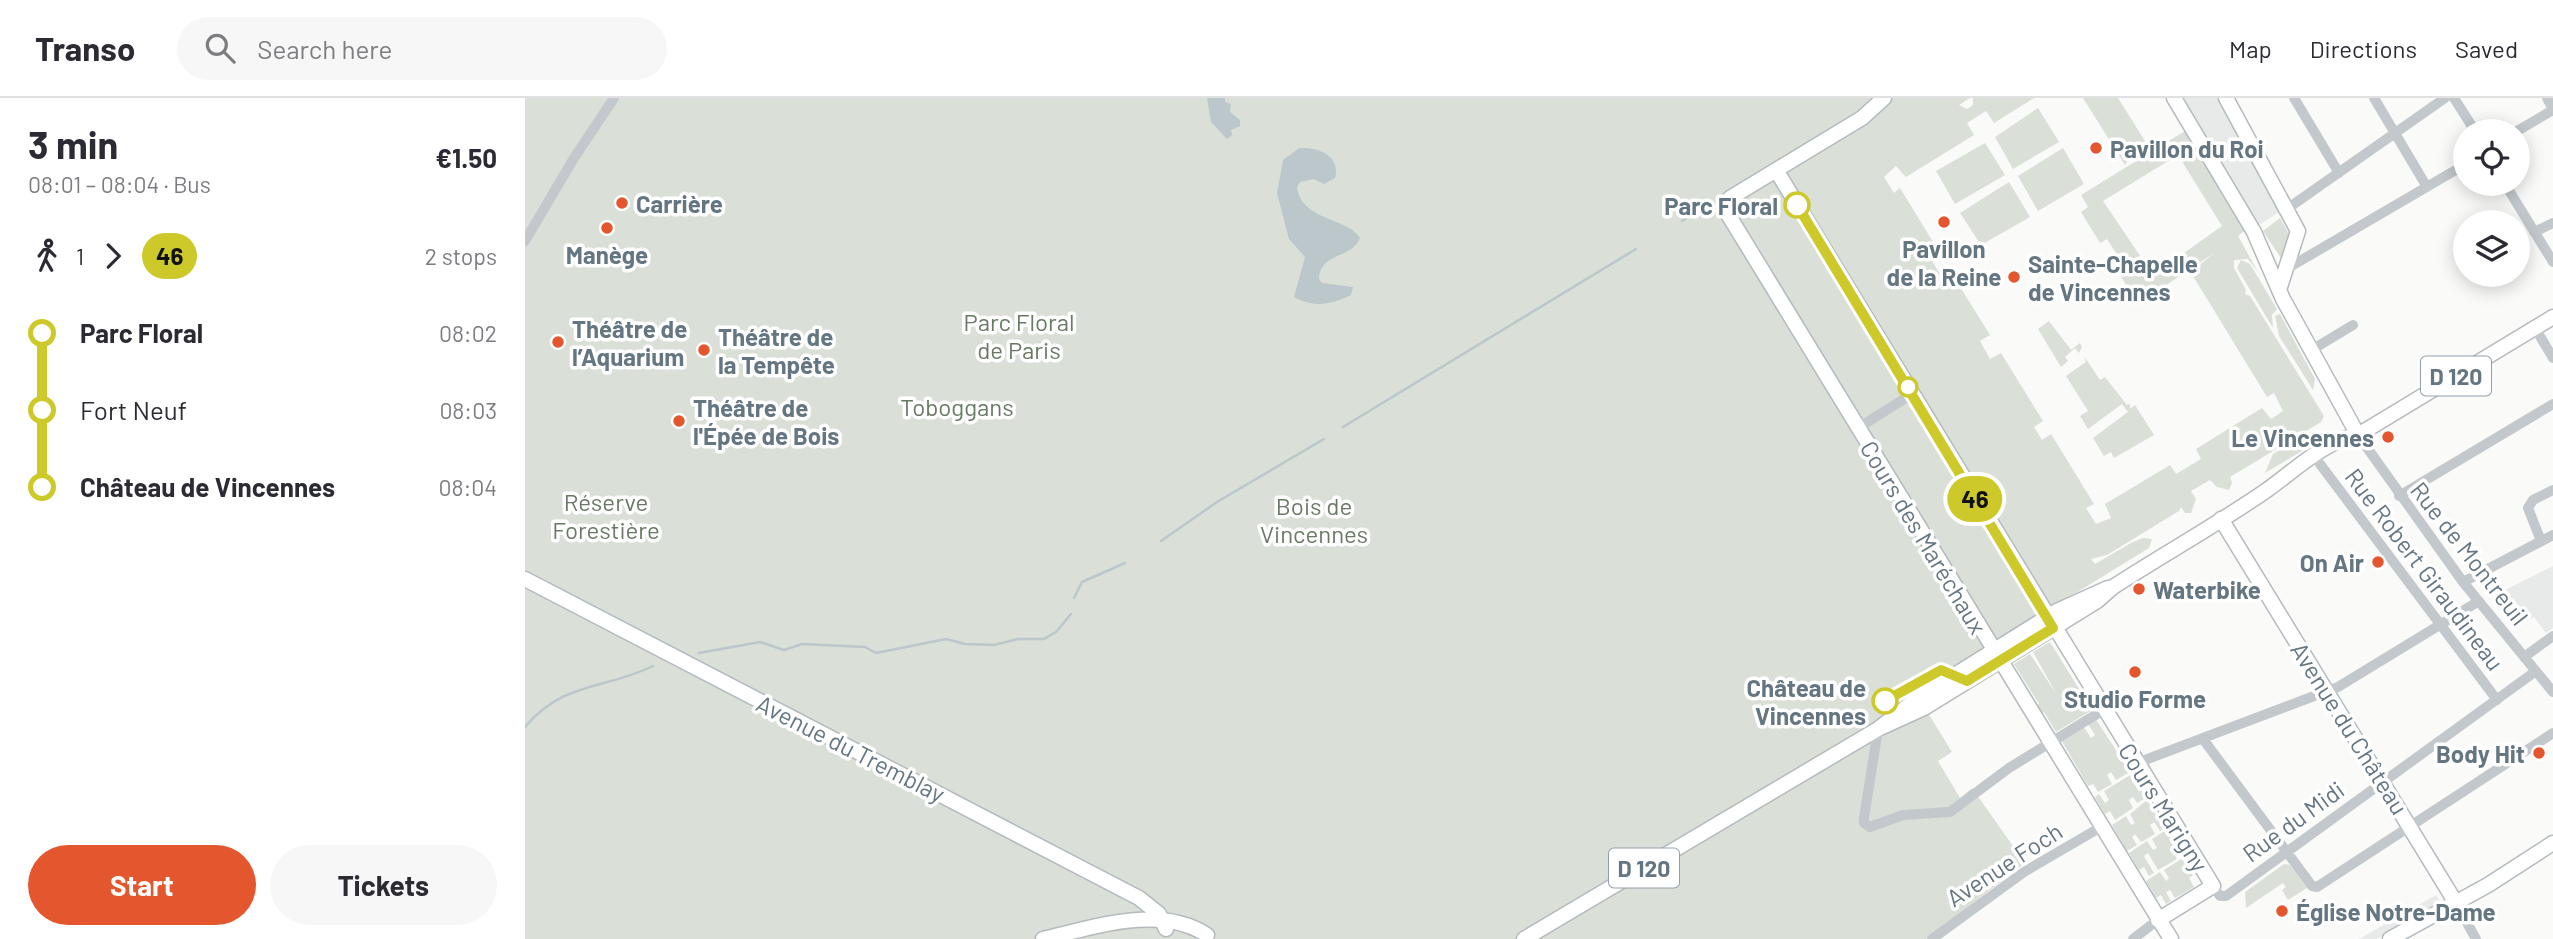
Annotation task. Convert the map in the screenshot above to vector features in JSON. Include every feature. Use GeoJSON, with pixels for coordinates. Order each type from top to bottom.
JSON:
{"type":"FeatureCollection","features":[{"type":"Feature","properties":{"kind":"street"},"geometry":{"type":"LineString","coordinates":[[525,242],[614,98]]}},
{"type":"Feature","properties":{"kind":"street"},"geometry":{"type":"LineString","coordinates":[[1884,98],[1862,118],[1776,170],[2048,619]]}},
{"type":"Feature","properties":{"kind":"street"},"geometry":{"type":"LineString","coordinates":[[2174,98],[2254,232],[2310,351],[2358,435]]}},
{"type":"Feature","properties":{"kind":"street"},"geometry":{"type":"LineString","coordinates":[[2226,98],[2298,231],[2279,290]]}},
{"type":"Feature","properties":{"kind":"street"},"geometry":{"type":"LineString","coordinates":[[2294,98],[2339,173]]}},
{"type":"Feature","properties":{"kind":"street"},"geometry":{"type":"LineString","coordinates":[[2374,98],[2427,187]]}},
{"type":"Feature","properties":{"kind":"street"},"geometry":{"type":"LineString","coordinates":[[2287,209],[2445,98]]}},
{"type":"Feature","properties":{"kind":"street"},"geometry":{"type":"LineString","coordinates":[[2454,98],[2467,119]]}},
{"type":"Feature","properties":{"kind":"street"},"geometry":{"type":"LineString","coordinates":[[2530,123],[2553,109],[2547,98]]}},
{"type":"Feature","properties":{"kind":"street","name":"Cours des Maréchaux"},"geometry":{"type":"LineString","coordinates":[[1776,170],[1730,198],[1726,204],[1728,215],[1995,652]]}},
{"type":"Feature","properties":{"kind":"street"},"geometry":{"type":"LineString","coordinates":[[2267,262],[2288,268],[2453,172]]}},
{"type":"Feature","properties":{"kind":"street"},"geometry":{"type":"LineString","coordinates":[[2512,196],[2553,262]]}},
{"type":"Feature","properties":{"kind":"street"},"geometry":{"type":"LineString","coordinates":[[2534,232],[2553,223]]}},
{"type":"Feature","properties":{"kind":"street","name":"D 120"},"geometry":{"type":"LineString","coordinates":[[1524,939],[1878,729],[1924,708],[1995,652],[2048,619],[2091,593],[2113,587],[2267,490],[2302,464],[2347,437],[2358,435],[2553,317]]}},
{"type":"Feature","properties":{"kind":"street"},"geometry":{"type":"LineString","coordinates":[[2310,351],[2353,325]]}},
{"type":"Feature","properties":{"kind":"street"},"geometry":{"type":"LineString","coordinates":[[2535,328],[2553,358]]}},
{"type":"Feature","properties":{"kind":"street","name":"Cours des Maréchaux"},"geometry":{"type":"LineString","coordinates":[[1858,428],[1912,394]]}},
{"type":"Feature","properties":{"kind":"street"},"geometry":{"type":"LineString","coordinates":[[2399,496],[2553,404]]}},
{"type":"Feature","properties":{"kind":"street","name":"D 120"},"geometry":{"type":"LineString","coordinates":[[2267,490],[2287,483],[2320,464],[2351,445],[2358,435]]}},
{"type":"Feature","properties":{"kind":"street","name":"Rue de Montreuil"},"geometry":{"type":"LineString","coordinates":[[2358,435],[2463,582],[2553,692]]}},
{"type":"Feature","properties":{"kind":"street","name":"Rue Robert Giraudineau"},"geometry":{"type":"LineString","coordinates":[[2320,464],[2497,700]]}},
{"type":"Feature","properties":{"kind":"street"},"geometry":{"type":"LineString","coordinates":[[2542,541],[2528,508],[2533,500],[2553,490]]}},
{"type":"Feature","properties":{"kind":"street","name":"Avenue du Château"},"geometry":{"type":"LineString","coordinates":[[2221,519],[2410,826],[2476,939]]}},
{"type":"Feature","properties":{"kind":"street"},"geometry":{"type":"LineString","coordinates":[[2463,582],[2553,535]]}},
{"type":"Feature","properties":{"kind":"street","name":"Avenue du Tremblay"},"geometry":{"type":"LineString","coordinates":[[525,579],[1151,905],[1165,929]]}},
{"type":"Feature","properties":{"kind":"street"},"geometry":{"type":"LineString","coordinates":[[2137,763],[2327,692],[2479,601]]}},
{"type":"Feature","properties":{"kind":"street","name":"Cours Marigny"},"geometry":{"type":"LineString","coordinates":[[2048,619],[2218,891],[2158,920]]}},
{"type":"Feature","properties":{"kind":"street"},"geometry":{"type":"LineString","coordinates":[[2524,657],[2553,636]]}},
{"type":"Feature","properties":{"kind":"street"},"geometry":{"type":"LineString","coordinates":[[1995,652],[2171,939]]}},
{"type":"Feature","properties":{"kind":"street","name":"Rue du Midi"},"geometry":{"type":"LineString","coordinates":[[2218,891],[2288,851],[2536,671]]}},
{"type":"Feature","properties":{"kind":"street"},"geometry":{"type":"LineString","coordinates":[[1878,729],[1864,818],[1867,826],[1875,827],[1903,815],[1950,812],[2050,742],[2105,709]]}},
{"type":"Feature","properties":{"kind":"street"},"geometry":{"type":"LineString","coordinates":[[2203,738],[2312,886],[2317,887],[2553,733]]}},
{"type":"Feature","properties":{"kind":"street","name":"Avenue Foch"},"geometry":{"type":"LineString","coordinates":[[1932,939],[2024,872],[2101,827]]}},
{"type":"Feature","properties":{"kind":"street"},"geometry":{"type":"LineString","coordinates":[[2390,939],[2406,935],[2553,843]]}},
{"type":"Feature","properties":{"kind":"street"},"geometry":{"type":"LineString","coordinates":[[1151,905],[1212,937]]}},
{"type":"Feature","properties":{"kind":"street"},"geometry":{"type":"LineString","coordinates":[[2133,939],[2158,920]]}},
{"type":"Feature","properties":{"kind":"street"},"geometry":{"type":"LineString","coordinates":[[1043,939],[1110,924],[1137,922],[1212,937]]}},
{"type":"Feature","properties":{"kind":"street"},"geometry":{"type":"LineString","coordinates":[[1165,929],[1190,924]]}},
{"type":"Feature","properties":{"kind":"shaded area"},"geometry":{"type":"Polygon","coordinates":[[[1207,98],[1225,98],[1225,102],[1231,104],[1230,112],[1240,120],[1240,126],[1231,130],[1232,135],[1227,139],[1211,122],[1207,98]]]}},
{"type":"Feature","properties":{"kind":"shaded area"},"geometry":{"type":"Polygon","coordinates":[[[2178,98],[2223,98],[2284,209],[2257,226],[2178,98]]]}},
{"type":"Feature","properties":{"kind":"shaded area"},"geometry":{"type":"Polygon","coordinates":[[[1299,148],[1326,154],[1335,163],[1336,170],[1335,178],[1324,184],[1314,179],[1300,182],[1297,187],[1300,198],[1316,213],[1346,226],[1360,238],[1356,245],[1330,260],[1321,270],[1319,279],[1322,283],[1353,287],[1351,295],[1329,303],[1309,303],[1294,297],[1305,257],[1289,239],[1277,193],[1283,160],[1299,148]]]}},
{"type":"Feature","properties":{"kind":"shaded area"},"geometry":{"type":"Polygon","coordinates":[[[2553,566],[2553,628],[2546,633],[2534,617],[2516,627],[2505,608],[2512,603],[2503,591],[2553,566]]]}},
{"type":"Feature","properties":{"kind":"shaded area"},"geometry":{"type":"Polygon","coordinates":[[[2436,895],[2442,905],[2377,939],[2359,939],[2436,895]]]}},
{"type":"Feature","properties":{"kind":"green space","name":"Bois de Vincennes"},"geometry":{"type":"Polygon","coordinates":[[[525,98],[1970,98],[1959,105],[1967,109],[1973,105],[1973,98],[2034,98],[1994,123],[1986,111],[1967,123],[1974,135],[1906,177],[1896,166],[1884,177],[1894,193],[1900,188],[1941,255],[1932,261],[1940,274],[1949,269],[1990,335],[1980,341],[1990,359],[2001,353],[2043,421],[2034,427],[2042,440],[2051,434],[2094,504],[2086,508],[2096,524],[2111,518],[2105,504],[2170,465],[2176,474],[2201,459],[2196,449],[2262,408],[2271,419],[2283,411],[2274,393],[2267,397],[2191,272],[2214,253],[2147,298],[2145,295],[2136,301],[2109,257],[2116,253],[2107,239],[2100,243],[2081,212],[2088,207],[2081,195],[2185,131],[2246,230],[2238,236],[2258,272],[2248,259],[2234,260],[2234,268],[2246,290],[2245,294],[2250,296],[2324,416],[2321,422],[2230,477],[2232,483],[2229,490],[2217,487],[2210,480],[2191,491],[2196,499],[2191,513],[2185,513],[2181,507],[2179,511],[2107,555],[2091,559],[2095,564],[2143,538],[2152,539],[2149,548],[1915,692],[1952,752],[1938,761],[1960,798],[1972,788],[2025,863],[1926,939],[525,939],[525,98]],[[2178,155],[2103,201],[2153,275],[2222,226],[2178,155]]]}},
{"type":"Feature","properties":{"kind":"green space"},"geometry":{"type":"Polygon","coordinates":[[[2083,98],[2118,98],[2150,149],[2128,160],[2125,165],[2083,98]]]}},
{"type":"Feature","properties":{"kind":"green space"},"geometry":{"type":"Polygon","coordinates":[[[2038,108],[2059,142],[2013,169],[1995,137],[2038,108]]]}},
{"type":"Feature","properties":{"kind":"green space"},"geometry":{"type":"Polygon","coordinates":[[[1985,143],[2005,175],[1955,204],[1936,171],[1985,143]]]}},
{"type":"Feature","properties":{"kind":"green space"},"geometry":{"type":"Polygon","coordinates":[[[2063,148],[2084,184],[2038,211],[2018,176],[2063,148]]]}},
{"type":"Feature","properties":{"kind":"green space"},"geometry":{"type":"Polygon","coordinates":[[[2009,182],[2030,217],[1981,245],[1960,213],[2009,182]]]}},
{"type":"Feature","properties":{"kind":"green space"},"geometry":{"type":"Polygon","coordinates":[[[2280,218],[2289,234],[2286,255],[2281,258],[2263,231],[2280,218]]]}},
{"type":"Feature","properties":{"kind":"green space"},"geometry":{"type":"Polygon","coordinates":[[[2241,260],[2250,264],[2277,309],[2272,315],[2273,328],[2237,268],[2241,260]]]}},
{"type":"Feature","properties":{"kind":"green space"},"geometry":{"type":"Polygon","coordinates":[[[2280,314],[2315,379],[2313,390],[2279,336],[2275,316],[2280,314]]]}},
{"type":"Feature","properties":{"kind":"green space"},"geometry":{"type":"Polygon","coordinates":[[[2049,321],[2071,350],[2080,343],[2082,347],[2079,353],[2075,348],[2065,357],[2068,361],[2061,367],[2038,329],[2049,321]]]}},
{"type":"Feature","properties":{"kind":"green space"},"geometry":{"type":"Polygon","coordinates":[[[2084,356],[2100,380],[2105,377],[2127,405],[2130,404],[2130,409],[2135,405],[2154,435],[2114,458],[2111,452],[2104,456],[2093,438],[2128,412],[2122,404],[2088,429],[2080,416],[2088,411],[2066,376],[2086,362],[2084,356]]]}},
{"type":"Feature","properties":{"kind":"green space"},"geometry":{"type":"Polygon","coordinates":[[[2300,438],[2320,440],[2265,473],[2273,454],[2300,438]]]}},
{"type":"Feature","properties":{"kind":"green space"},"geometry":{"type":"Polygon","coordinates":[[[2050,642],[2092,710],[2056,732],[2044,712],[2041,713],[2036,706],[2039,704],[2014,664],[2030,654],[2057,695],[2033,652],[2050,642]]]}},
{"type":"Feature","properties":{"kind":"green space"},"geometry":{"type":"Polygon","coordinates":[[[2095,718],[2130,772],[2116,780],[2111,772],[2107,775],[2112,784],[2098,792],[2093,784],[2088,786],[2060,738],[2082,724],[2091,738],[2095,735],[2086,721],[2095,718]]]}},
{"type":"Feature","properties":{"kind":"green space"},"geometry":{"type":"Polygon","coordinates":[[[2132,774],[2146,798],[2137,803],[2133,797],[2129,800],[2133,808],[2115,820],[2110,811],[2105,814],[2095,797],[2099,794],[2105,803],[2109,800],[2104,791],[2132,774]]]}},
{"type":"Feature","properties":{"kind":"green space"},"geometry":{"type":"Polygon","coordinates":[[[2147,800],[2164,828],[2160,831],[2154,822],[2150,825],[2155,834],[2141,842],[2135,834],[2132,837],[2137,845],[2127,851],[2112,825],[2126,816],[2131,825],[2135,823],[2130,814],[2147,800]]]}},
{"type":"Feature","properties":{"kind":"green space"},"geometry":{"type":"Polygon","coordinates":[[[2166,830],[2177,847],[2172,851],[2177,859],[2158,870],[2148,853],[2144,856],[2154,873],[2149,876],[2144,867],[2139,870],[2129,853],[2147,841],[2153,850],[2157,848],[2152,839],[2166,830]]]}},
{"type":"Feature","properties":{"kind":"green space"},"geometry":{"type":"Polygon","coordinates":[[[2183,858],[2193,875],[2189,878],[2194,887],[2175,898],[2170,890],[2166,892],[2171,901],[2166,904],[2161,895],[2156,898],[2146,881],[2160,872],[2166,881],[2169,878],[2164,870],[2183,858]]]}},
{"type":"Feature","properties":{"kind":"green space"},"geometry":{"type":"Polygon","coordinates":[[[2284,864],[2290,865],[2307,888],[2288,900],[2282,890],[2286,887],[2283,883],[2246,908],[2245,892],[2284,864]]]}},
{"type":"Feature","properties":{"kind":"waterway"},"geometry":{"type":"LineString","coordinates":[[1682,221],[1693,214]]}},
{"type":"Feature","properties":{"kind":"waterway"},"geometry":{"type":"LineString","coordinates":[[1343,427],[1636,249]]}},
{"type":"Feature","properties":{"kind":"waterway"},"geometry":{"type":"LineString","coordinates":[[1161,541],[1217,502],[1324,439]]}},
{"type":"Feature","properties":{"kind":"waterway"},"geometry":{"type":"LineString","coordinates":[[1074,598],[1082,582],[1125,563]]}},
{"type":"Feature","properties":{"kind":"waterway"},"geometry":{"type":"LineString","coordinates":[[699,653],[760,642],[784,650],[802,644],[865,647],[876,653],[946,639],[965,644],[994,645],[1018,639],[1044,639],[1056,632],[1071,614]]}},
{"type":"Feature","properties":{"kind":"waterway"},"geometry":{"type":"LineString","coordinates":[[525,727],[555,701],[585,688],[653,666]]}},
{"type":"Feature","properties":{"kind":"bus line","name":"46"},"geometry":{"type":"LineString","coordinates":[[1797,205],[2053,628],[1967,681],[1941,670],[1885,701]]}},
{"type":"Feature","properties":{"kind":"place","name":"Pavillon du Roi"},"geometry":{"type":"Point","coordinates":[2096,148]}},
{"type":"Feature","properties":{"kind":"place","name":"Carrière"},"geometry":{"type":"Point","coordinates":[622,203]}},
{"type":"Feature","properties":{"kind":"place","name":"Parc Floral"},"geometry":{"type":"Point","coordinates":[1797,205]}},
{"type":"Feature","properties":{"kind":"place","name":"Pavillon de la Reine"},"geometry":{"type":"Point","coordinates":[1944,222]}},
{"type":"Feature","properties":{"kind":"place","name":"Manège"},"geometry":{"type":"Point","coordinates":[607,228]}},
{"type":"Feature","properties":{"kind":"place","name":"Sainte-Chapelle de Vincennes"},"geometry":{"type":"Point","coordinates":[2014,277]}},
{"type":"Feature","properties":{"kind":"place","name":"Théâtre de l’Aquarium"},"geometry":{"type":"Point","coordinates":[558,342]}},
{"type":"Feature","properties":{"kind":"place","name":"Théâtre de la Tempête"},"geometry":{"type":"Point","coordinates":[704,350]}},
{"type":"Feature","properties":{"kind":"place","name":"Théâtre de l'Épée de Bois"},"geometry":{"type":"Point","coordinates":[679,421]}},
{"type":"Feature","properties":{"kind":"place","name":"Le Vincennes"},"geometry":{"type":"Point","coordinates":[2388,437]}},
{"type":"Feature","properties":{"kind":"place","name":"On Air"},"geometry":{"type":"Point","coordinates":[2378,562]}},
{"type":"Feature","properties":{"kind":"place","name":"Waterbike"},"geometry":{"type":"Point","coordinates":[2139,589]}},
{"type":"Feature","properties":{"kind":"place","name":"Studio Forme"},"geometry":{"type":"Point","coordinates":[2135,672]}},
{"type":"Feature","properties":{"kind":"place","name":"Château de Vincennes"},"geometry":{"type":"Point","coordinates":[1885,701]}},
{"type":"Feature","properties":{"kind":"place","name":"Body Hit"},"geometry":{"type":"Point","coordinates":[2539,753]}},
{"type":"Feature","properties":{"kind":"place","name":"Église Notre-Dame"},"geometry":{"type":"Point","coordinates":[2282,911]}},
{"type":"Feature","properties":{"kind":"park label","name":"Parc Floral de Paris"},"geometry":{"type":"Point","coordinates":[1019,335]}},
{"type":"Feature","properties":{"kind":"park label","name":"Toboggans"},"geometry":{"type":"Point","coordinates":[957,406]}},
{"type":"Feature","properties":{"kind":"park label","name":"Réserve Forestière"},"geometry":{"type":"Point","coordinates":[606,515]}}]}
